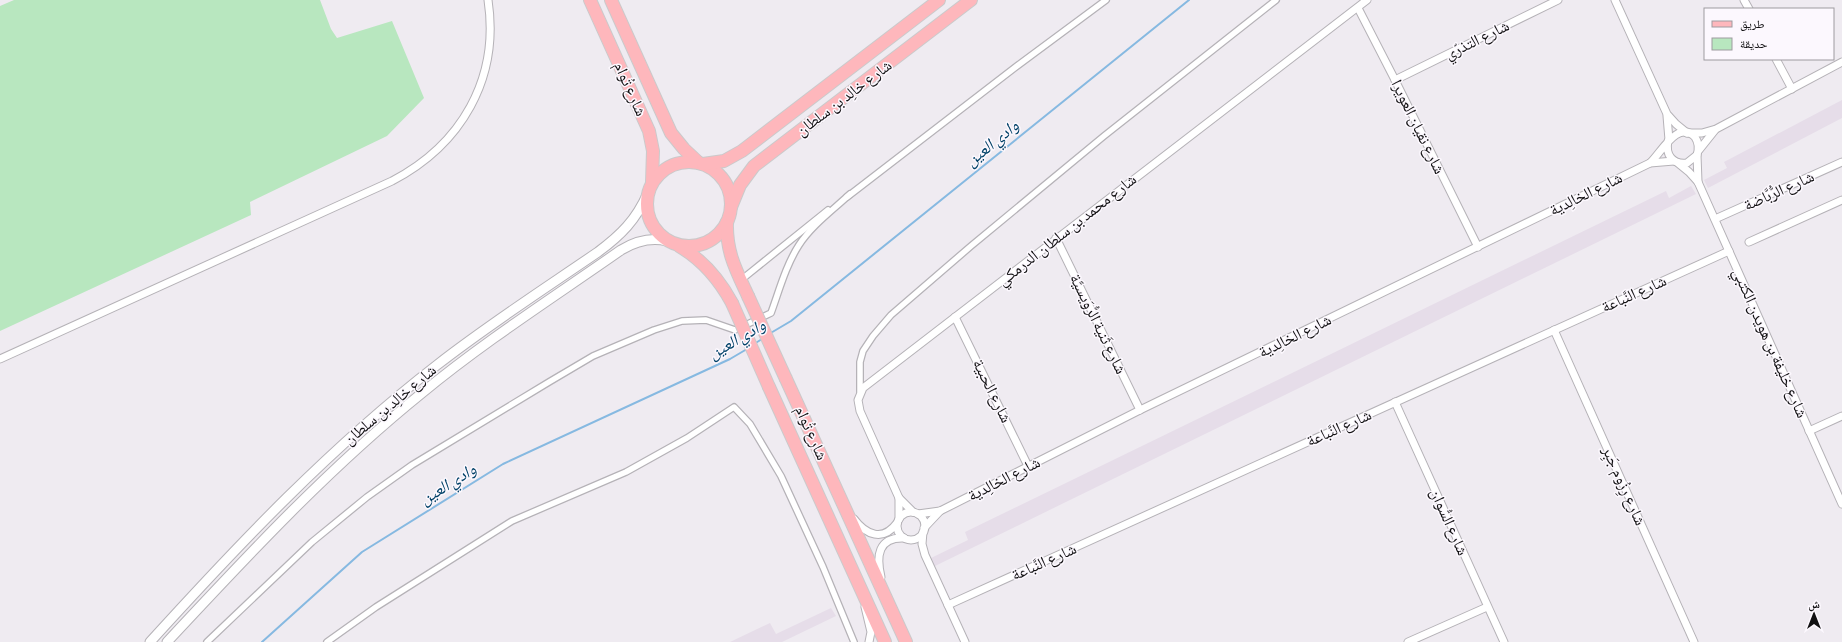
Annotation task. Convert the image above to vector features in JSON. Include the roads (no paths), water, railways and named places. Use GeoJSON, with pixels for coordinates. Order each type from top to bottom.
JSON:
{"type":"FeatureCollection","features":[{"type":"Feature","properties":{"kind":"main road","name":"شارع تُوام"},"geometry":{"type":"LineString","coordinates":[[590,0],[649,131],[653,151],[650,188]]}},
{"type":"Feature","properties":{"kind":"main road","name":"شارع تُوام"},"geometry":{"type":"LineString","coordinates":[[611,0],[672,133],[684,149],[701,164]]}},
{"type":"Feature","properties":{"kind":"main road","name":"شارع خالِد بن سلطان"},"geometry":{"type":"LineString","coordinates":[[701,164],[724,161],[742,151],[939,0]]}},
{"type":"Feature","properties":{"kind":"main road","name":"شارع خالِد بن سلطان"},"geometry":{"type":"LineString","coordinates":[[731,207],[740,185],[754,166],[971,0]]}},
{"type":"Feature","properties":{"kind":"main road"},"geometry":{"type":"LineString","coordinates":[[688,162],[701,164],[715,171],[724,181],[730,193],[731,207],[728,222],[717,236],[702,245],[690,246],[672,243],[658,234],[648,215],[646,204],[650,188],[659,174],[672,165],[688,162]]}},
{"type":"Feature","properties":{"kind":"main road","name":"شارع تُوام"},"geometry":{"type":"LineString","coordinates":[[728,222],[728,246],[731,258],[906,642]]}},
{"type":"Feature","properties":{"kind":"main road","name":"شارع تُوام"},"geometry":{"type":"LineString","coordinates":[[672,243],[692,254],[704,264],[718,281],[732,303],[769,388],[885,642]]}},
{"type":"Feature","properties":{"kind":"street"},"geometry":{"type":"LineString","coordinates":[[0,359],[392,181],[425,161],[439,149],[460,124],[473,103],[480,86],[489,49],[490,30],[488,0]]}},
{"type":"Feature","properties":{"kind":"street"},"geometry":{"type":"LineString","coordinates":[[741,280],[812,222],[1106,0]]}},
{"type":"Feature","properties":{"kind":"street"},"geometry":{"type":"LineString","coordinates":[[965,642],[925,555],[922,544],[924,530],[923,520],[899,498],[858,405],[860,391],[860,362],[863,351],[873,336],[891,315],[971,246],[1104,136],[1276,0]]}},
{"type":"Feature","properties":{"kind":"street","name":"شارع محمد بن سلطان الدرمكي"},"geometry":{"type":"LineString","coordinates":[[860,391],[1056,238],[1367,0]]}},
{"type":"Feature","properties":{"kind":"street","name":"شارع التذرّي"},"geometry":{"type":"LineString","coordinates":[[1395,80],[1558,0]]}},
{"type":"Feature","properties":{"kind":"street"},"geometry":{"type":"LineString","coordinates":[[1615,0],[1667,114],[1676,124],[1695,138],[1698,153]]}},
{"type":"Feature","properties":{"kind":"street","name":"شارع نقيان العويرا"},"geometry":{"type":"LineString","coordinates":[[1358,8],[1478,247]]}},
{"type":"Feature","properties":{"kind":"street"},"geometry":{"type":"LineString","coordinates":[[1777,60],[1792,89]]}},
{"type":"Feature","properties":{"kind":"street"},"geometry":{"type":"LineString","coordinates":[[1669,140],[1677,133],[1702,132],[1716,129],[1842,62]]}},
{"type":"Feature","properties":{"kind":"street"},"geometry":{"type":"LineString","coordinates":[[1667,114],[1669,140],[1667,152],[1676,162],[1687,163],[1695,159],[1716,129]]}},
{"type":"Feature","properties":{"kind":"street","name":"شارع الخالِدية"},"geometry":{"type":"LineString","coordinates":[[1650,163],[1669,140]]}},
{"type":"Feature","properties":{"kind":"street","name":"شارع خليفة بن هويدن الكتبي"},"geometry":{"type":"LineString","coordinates":[[1698,153],[1698,182]]}},
{"type":"Feature","properties":{"kind":"street","name":"شارع الخالِدية"},"geometry":{"type":"LineString","coordinates":[[916,513],[940,511],[1140,410],[1650,163],[1676,162]]}},
{"type":"Feature","properties":{"kind":"street","name":"شارع خليفة بن هويدن الكتبي"},"geometry":{"type":"LineString","coordinates":[[1676,162],[1689,172],[1698,182],[1842,504]]}},
{"type":"Feature","properties":{"kind":"street","name":"شارع الرُّبَّاضة"},"geometry":{"type":"LineString","coordinates":[[1715,219],[1842,162]]}},
{"type":"Feature","properties":{"kind":"street","name":"شارع خالِد بن سلطان"},"geometry":{"type":"LineString","coordinates":[[150,642],[209,577],[275,509],[356,432],[462,345],[613,240],[628,226],[642,206],[650,188]]}},
{"type":"Feature","properties":{"kind":"street"},"geometry":{"type":"LineString","coordinates":[[208,642],[312,542],[367,497],[412,465],[593,356],[654,330],[682,321],[706,320],[735,330],[771,313],[788,267],[799,245],[810,231],[850,194]]}},
{"type":"Feature","properties":{"kind":"street"},"geometry":{"type":"LineString","coordinates":[[1749,242],[1842,200]]}},
{"type":"Feature","properties":{"kind":"street","name":"شارع خالِد بن سلطان"},"geometry":{"type":"LineString","coordinates":[[167,642],[298,503],[371,436],[421,393],[470,355],[621,250],[636,242],[647,239],[657,238],[672,243]]}},
{"type":"Feature","properties":{"kind":"street","name":"شارع ثَنية الرُّوَيسيَّة"},"geometry":{"type":"LineString","coordinates":[[1056,238],[1140,410]]}},
{"type":"Feature","properties":{"kind":"street","name":"شارع النَّباعة"},"geometry":{"type":"LineString","coordinates":[[948,605],[1730,251]]}},
{"type":"Feature","properties":{"kind":"street","name":"شارع الحبية"},"geometry":{"type":"LineString","coordinates":[[955,317],[1028,466]]}},
{"type":"Feature","properties":{"kind":"street","name":"شارع رِزُوم جَبِر"},"geometry":{"type":"LineString","coordinates":[[1554,330],[1694,642]]}},
{"type":"Feature","properties":{"kind":"street","name":"شارع السُّوان"},"geometry":{"type":"LineString","coordinates":[[1395,402],[1504,642]]}},
{"type":"Feature","properties":{"kind":"street"},"geometry":{"type":"LineString","coordinates":[[327,642],[376,607],[512,521],[626,472],[687,438],[734,407],[750,424],[781,476],[823,567],[854,642]]}},
{"type":"Feature","properties":{"kind":"street"},"geometry":{"type":"LineString","coordinates":[[1809,432],[1842,416]]}},
{"type":"Feature","properties":{"kind":"street"},"geometry":{"type":"LineString","coordinates":[[899,498],[898,530],[915,544],[925,555]]}},
{"type":"Feature","properties":{"kind":"street"},"geometry":{"type":"LineString","coordinates":[[842,503],[859,526],[873,534],[890,531],[905,513],[916,513]]}},
{"type":"Feature","properties":{"kind":"street","name":"شارع الخالِدية"},"geometry":{"type":"LineString","coordinates":[[924,530],[940,511]]}},
{"type":"Feature","properties":{"kind":"street"},"geometry":{"type":"LineString","coordinates":[[886,599],[879,569],[879,551],[892,539],[915,539],[924,530]]}},
{"type":"Feature","properties":{"kind":"street"},"geometry":{"type":"LineString","coordinates":[[864,596],[866,617],[871,632],[869,642]]}},
{"type":"Feature","properties":{"kind":"street"},"geometry":{"type":"LineString","coordinates":[[1408,642],[1487,606]]}},
{"type":"Feature","properties":{"kind":"waterway","name":"وادي العين"},"geometry":{"type":"LineString","coordinates":[[769,334],[791,321],[1189,0]]}},
{"type":"Feature","properties":{"kind":"waterway","name":"وادي العين"},"geometry":{"type":"LineString","coordinates":[[754,344],[762,339]]}},
{"type":"Feature","properties":{"kind":"waterway","name":"وادي العين"},"geometry":{"type":"LineString","coordinates":[[262,642],[362,552],[503,464],[730,359],[747,349]]}}]}
